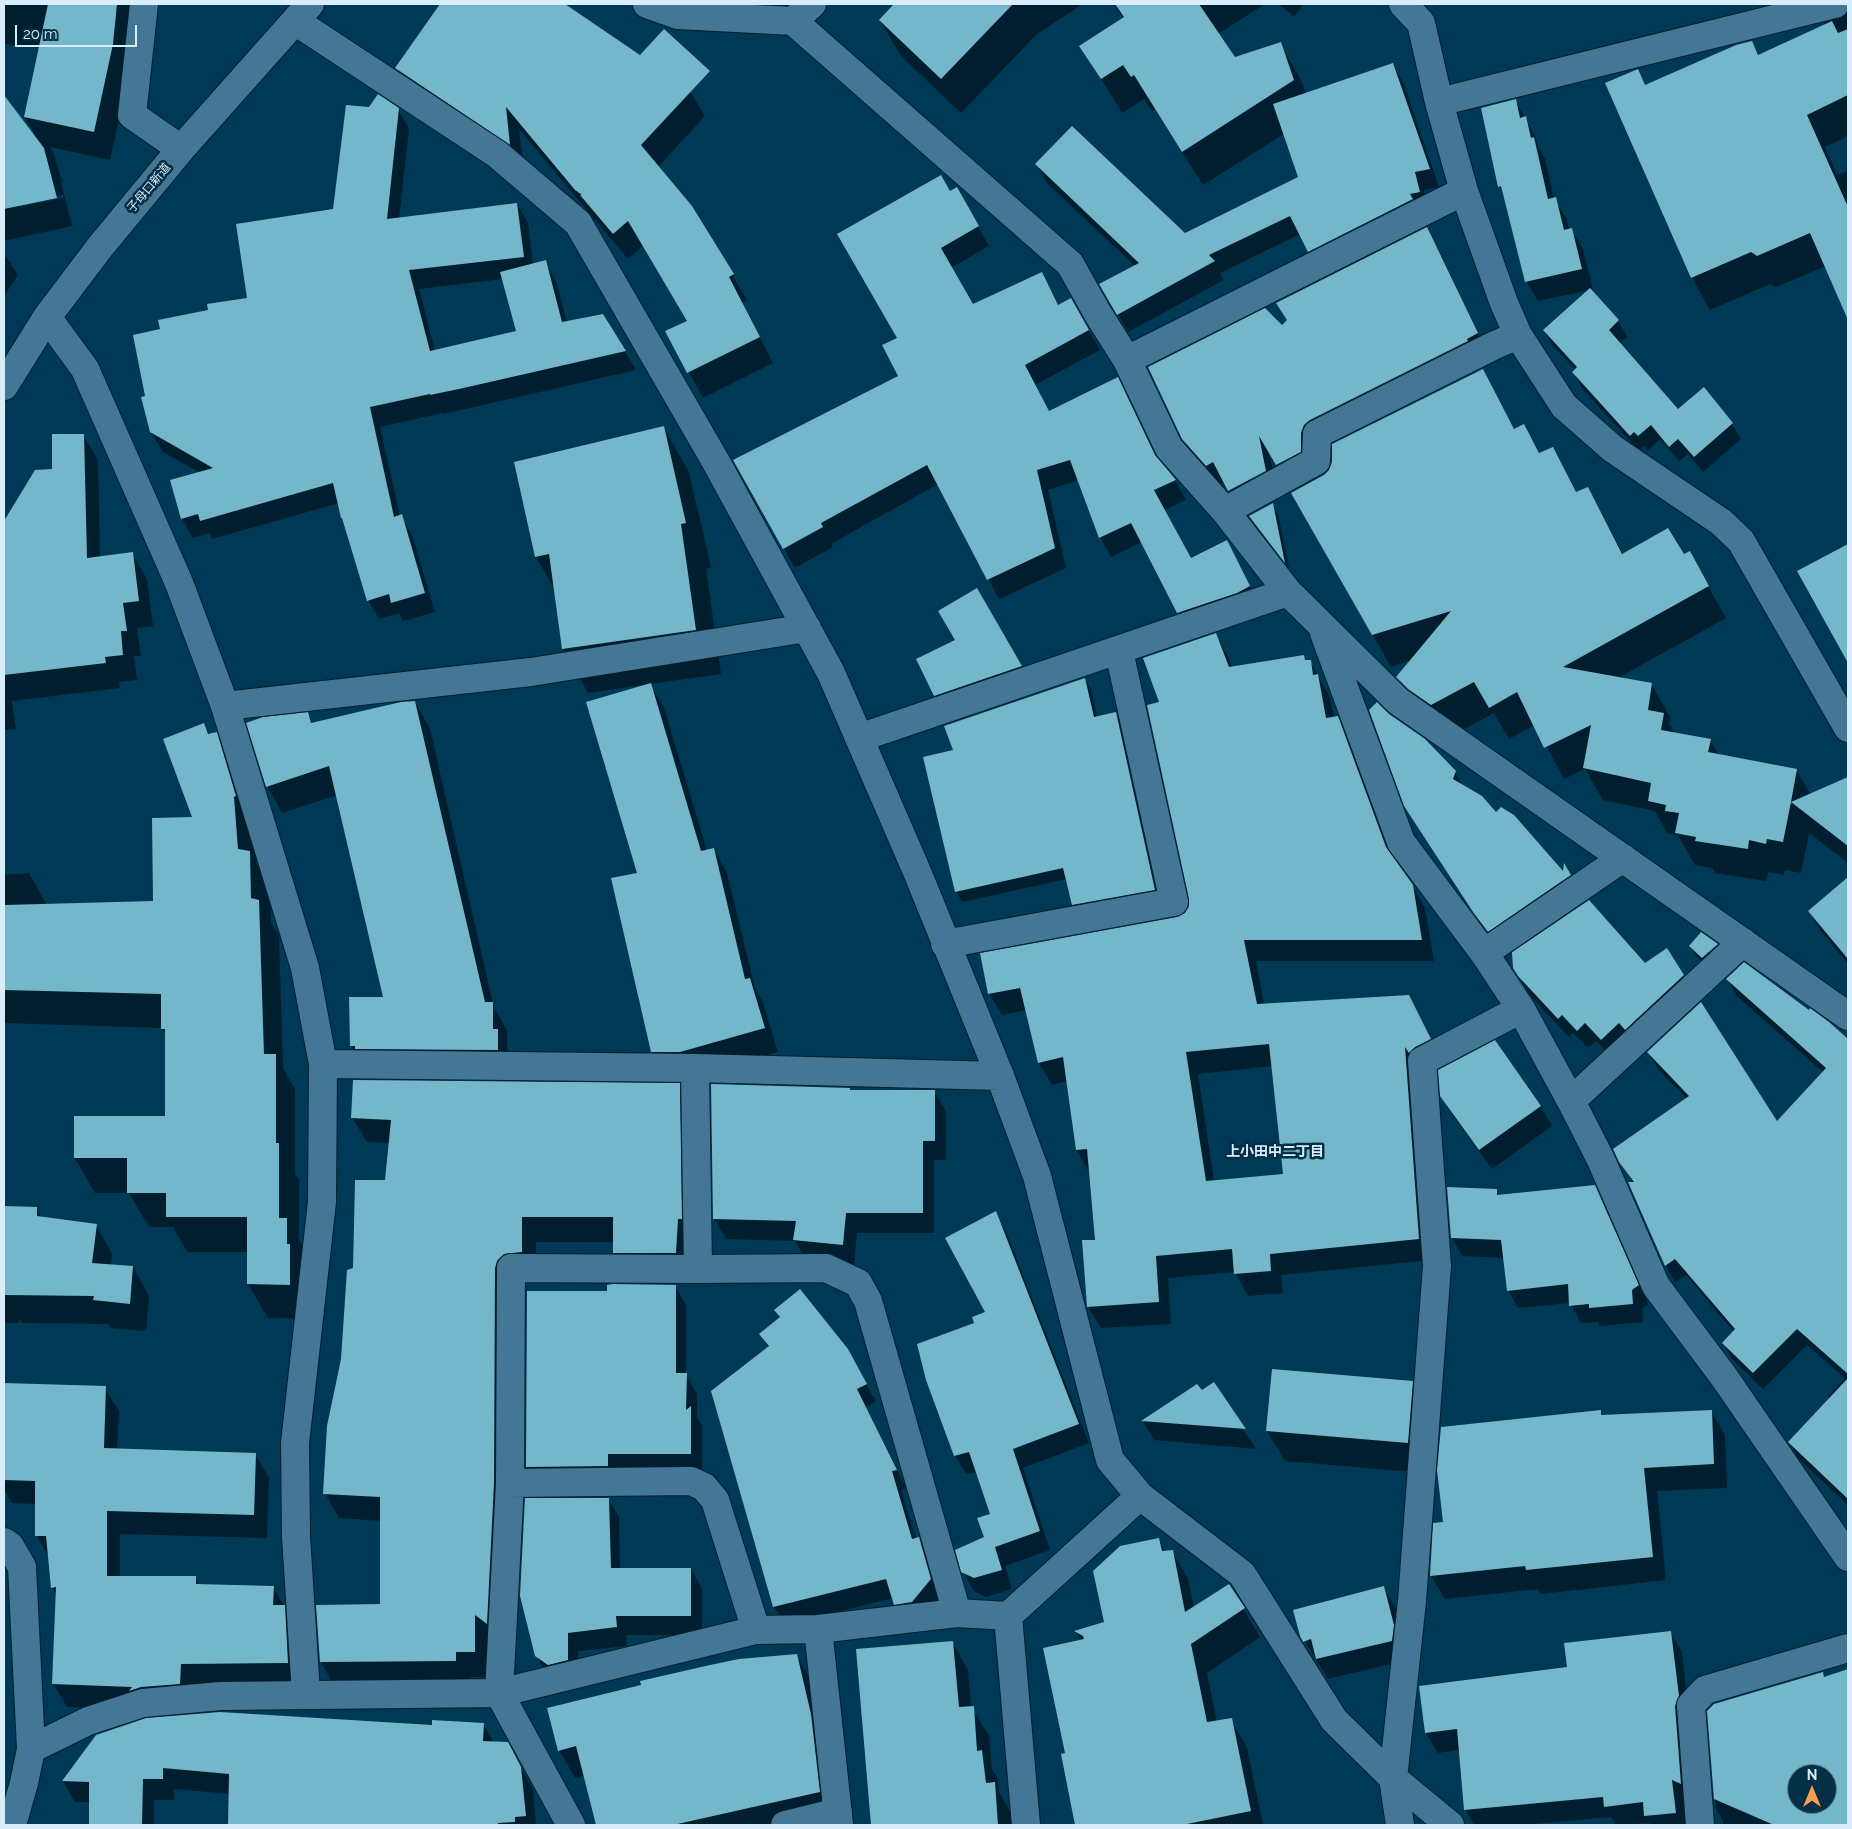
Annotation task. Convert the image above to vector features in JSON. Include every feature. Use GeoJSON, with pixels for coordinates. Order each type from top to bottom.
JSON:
{"type":"FeatureCollection","features":[{"type":"Feature","properties":{"kind":"street"},"geometry":{"type":"LineString","coordinates":[[144,4],[132,115],[181,150]]}},
{"type":"Feature","properties":{"kind":"street"},"geometry":{"type":"LineString","coordinates":[[647,4],[678,15],[803,12],[1070,264],[1127,360],[1169,448],[1225,511],[1288,592],[1398,701],[1848,1016]]}},
{"type":"Feature","properties":{"kind":"street"},"geometry":{"type":"LineString","coordinates":[[1403,4],[1421,23],[1439,102],[1464,191],[1504,303],[1518,335],[1564,406],[1613,449],[1721,522],[1741,541],[1848,728]]}},
{"type":"Feature","properties":{"kind":"street"},"geometry":{"type":"LineString","coordinates":[[1439,102],[1835,4]]}},
{"type":"Feature","properties":{"kind":"street"},"geometry":{"type":"LineString","coordinates":[[302,12],[497,154],[578,223],[716,462],[831,673],[918,874],[1000,1076],[1037,1176],[1110,1460],[1140,1496],[1242,1574],[1334,1720],[1393,1778],[1450,1825]]}},
{"type":"Feature","properties":{"kind":"street","name":"子母口新道"},"geometry":{"type":"LineString","coordinates":[[4,386],[47,317],[100,247],[181,150],[302,12]]}},
{"type":"Feature","properties":{"kind":"street"},"geometry":{"type":"LineString","coordinates":[[1127,360],[1464,191]]}},
{"type":"Feature","properties":{"kind":"street"},"geometry":{"type":"LineString","coordinates":[[47,317],[85,369],[179,583],[225,706],[305,968],[324,1064],[322,1202],[295,1443],[296,1536],[306,1694]]}},
{"type":"Feature","properties":{"kind":"street"},"geometry":{"type":"LineString","coordinates":[[1225,511],[1316,461],[1317,434],[1518,335]]}},
{"type":"Feature","properties":{"kind":"street"},"geometry":{"type":"LineString","coordinates":[[859,738],[1288,592]]}},
{"type":"Feature","properties":{"kind":"street"},"geometry":{"type":"LineString","coordinates":[[1322,626],[1401,842],[1484,953],[1521,1009],[1601,1160],[1656,1286],[1846,1547]]}},
{"type":"Feature","properties":{"kind":"street"},"geometry":{"type":"LineString","coordinates":[[225,706],[531,672],[807,628]]}},
{"type":"Feature","properties":{"kind":"street"},"geometry":{"type":"LineString","coordinates":[[945,944],[1174,902],[1119,651]]}},
{"type":"Feature","properties":{"kind":"street"},"geometry":{"type":"LineString","coordinates":[[1484,953],[1623,858]]}},
{"type":"Feature","properties":{"kind":"street"},"geometry":{"type":"LineString","coordinates":[[1571,1101],[1743,942]]}},
{"type":"Feature","properties":{"kind":"street"},"geometry":{"type":"LineString","coordinates":[[1400,1825],[1393,1778],[1412,1601],[1437,1266],[1422,1061],[1521,1009]]}},
{"type":"Feature","properties":{"kind":"street"},"geometry":{"type":"LineString","coordinates":[[324,1064],[695,1068],[1000,1076]]}},
{"type":"Feature","properties":{"kind":"street"},"geometry":{"type":"LineString","coordinates":[[695,1068],[698,1269]]}},
{"type":"Feature","properties":{"kind":"street"},"geometry":{"type":"LineString","coordinates":[[571,1825],[499,1693],[510,1483],[511,1268],[826,1268],[858,1283],[868,1301],[957,1613]]}},
{"type":"Feature","properties":{"kind":"street"},"geometry":{"type":"LineString","coordinates":[[510,1483],[691,1481],[704,1488],[715,1500],[756,1630]]}},
{"type":"Feature","properties":{"kind":"street"},"geometry":{"type":"LineString","coordinates":[[31,1749],[88,1721],[143,1703],[221,1696],[499,1693],[756,1630],[818,1629],[957,1613],[1008,1616],[1140,1496]]}},
{"type":"Feature","properties":{"kind":"street"},"geometry":{"type":"LineString","coordinates":[[4,1542],[10,1546],[22,1567],[31,1749],[12,1825]]}},
{"type":"Feature","properties":{"kind":"street"},"geometry":{"type":"LineString","coordinates":[[1008,1616],[1026,1825]]}},
{"type":"Feature","properties":{"kind":"street"},"geometry":{"type":"LineString","coordinates":[[785,1825],[838,1819],[818,1629]]}},
{"type":"Feature","properties":{"kind":"street"},"geometry":{"type":"LineString","coordinates":[[1700,1825],[1691,1704],[1705,1690],[1848,1648]]}},
{"type":"Feature","properties":{"kind":"building"},"geometry":{"type":"Polygon","coordinates":[[[48,4],[117,4],[113,44],[94,132],[24,117],[48,4]]]}},
{"type":"Feature","properties":{"kind":"building"},"geometry":{"type":"Polygon","coordinates":[[[440,4],[565,4],[640,55],[664,29],[710,71],[641,145],[692,206],[734,274],[729,277],[760,337],[687,373],[665,331],[687,321],[628,221],[613,234],[506,107],[510,145],[395,68],[440,4]]]}},
{"type":"Feature","properties":{"kind":"building"},"geometry":{"type":"Polygon","coordinates":[[[894,4],[1013,4],[941,79],[879,20],[894,4]]]}},
{"type":"Feature","properties":{"kind":"building"},"geometry":{"type":"Polygon","coordinates":[[[1115,4],[1199,4],[1235,57],[1281,42],[1294,80],[1182,152],[1134,75],[1131,77],[1123,65],[1101,79],[1079,46],[1124,17],[1115,4]]]}},
{"type":"Feature","properties":{"kind":"building"},"geometry":{"type":"Polygon","coordinates":[[[1832,21],[1838,33],[1848,29],[1848,95],[1807,115],[1848,207],[1848,320],[1810,233],[1757,256],[1751,252],[1691,278],[1605,83],[1638,69],[1645,85],[1736,45],[1752,41],[1758,55],[1832,21]]]}},
{"type":"Feature","properties":{"kind":"building"},"geometry":{"type":"Polygon","coordinates":[[[1393,63],[1430,169],[1415,172],[1420,192],[1410,194],[1413,199],[1308,252],[1290,216],[1209,255],[1215,261],[1117,315],[1099,284],[1139,263],[1035,164],[1072,126],[1185,233],[1298,177],[1273,104],[1393,63]]]}},
{"type":"Feature","properties":{"kind":"building"},"geometry":{"type":"Polygon","coordinates":[[[378,94],[399,108],[387,219],[517,203],[524,257],[409,270],[430,351],[516,331],[500,272],[546,260],[562,322],[603,314],[626,351],[370,407],[394,517],[402,514],[425,593],[391,603],[389,594],[367,601],[341,518],[333,483],[200,521],[198,514],[181,519],[170,480],[213,468],[150,432],[141,397],[145,396],[133,335],[160,329],[158,320],[208,310],[207,304],[247,298],[236,224],[333,209],[346,105],[369,107],[378,94]]]}},
{"type":"Feature","properties":{"kind":"building"},"geometry":{"type":"Polygon","coordinates":[[[4,95],[44,148],[57,198],[4,209],[4,95]]]}},
{"type":"Feature","properties":{"kind":"building"},"geometry":{"type":"Polygon","coordinates":[[[1516,99],[1520,118],[1526,116],[1531,138],[1534,137],[1548,199],[1556,197],[1564,230],[1572,228],[1582,269],[1525,282],[1501,186],[1498,187],[1481,108],[1516,99]]]}},
{"type":"Feature","properties":{"kind":"building"},"geometry":{"type":"Polygon","coordinates":[[[941,175],[950,191],[957,187],[979,226],[941,248],[973,304],[1042,272],[1058,305],[1071,298],[1089,330],[1025,365],[1049,411],[1118,377],[1155,455],[1176,480],[1154,490],[1191,558],[1227,540],[1250,586],[1237,593],[1177,613],[1131,523],[1099,538],[1070,460],[1037,470],[1055,548],[987,580],[927,465],[821,523],[823,527],[783,549],[733,460],[898,376],[882,345],[897,338],[837,234],[941,175]]]}},
{"type":"Feature","properties":{"kind":"building"},"geometry":{"type":"Polygon","coordinates":[[[1427,227],[1478,333],[1467,339],[1468,341],[1310,420],[1304,425],[1301,433],[1301,452],[1276,465],[1259,436],[1266,471],[1228,491],[1213,462],[1206,466],[1182,439],[1148,367],[1265,308],[1282,325],[1287,320],[1276,303],[1427,227]]]}},
{"type":"Feature","properties":{"kind":"building"},"geometry":{"type":"Polygon","coordinates":[[[1590,288],[1619,320],[1609,330],[1678,409],[1704,387],[1733,423],[1694,457],[1678,439],[1669,447],[1651,425],[1638,436],[1634,432],[1630,436],[1572,372],[1577,367],[1543,330],[1590,288]]]}},
{"type":"Feature","properties":{"kind":"building"},"geometry":{"type":"Polygon","coordinates":[[[1483,369],[1514,429],[1524,424],[1539,453],[1553,447],[1576,492],[1588,487],[1622,554],[1668,528],[1684,554],[1690,551],[1709,586],[1563,667],[1652,683],[1648,710],[1664,713],[1661,730],[1711,739],[1708,752],[1797,769],[1783,842],[1767,839],[1766,844],[1749,840],[1748,849],[1695,841],[1696,837],[1675,833],[1679,813],[1665,811],[1666,805],[1648,801],[1651,783],[1583,768],[1591,725],[1544,748],[1517,692],[1489,708],[1474,682],[1431,705],[1408,689],[1396,677],[1451,611],[1372,635],[1291,493],[1324,475],[1329,470],[1332,462],[1332,444],[1483,369]]]}},
{"type":"Feature","properties":{"kind":"building"},"geometry":{"type":"Polygon","coordinates":[[[664,426],[686,523],[681,524],[696,630],[562,649],[549,554],[535,557],[514,462],[664,426]]]}},
{"type":"Feature","properties":{"kind":"building"},"geometry":{"type":"Polygon","coordinates":[[[52,434],[84,434],[87,558],[133,552],[139,601],[123,603],[127,631],[121,631],[123,655],[105,657],[106,663],[4,675],[4,521],[35,470],[52,469],[52,434]]]}},
{"type":"Feature","properties":{"kind":"building"},"geometry":{"type":"Polygon","coordinates":[[[1273,503],[1285,563],[1249,516],[1273,503]]]}},
{"type":"Feature","properties":{"kind":"building"},"geometry":{"type":"Polygon","coordinates":[[[1848,544],[1848,663],[1797,571],[1848,544]]]}},
{"type":"Feature","properties":{"kind":"building"},"geometry":{"type":"Polygon","coordinates":[[[977,588],[1022,666],[934,696],[916,659],[955,640],[938,611],[977,588]]]}},
{"type":"Feature","properties":{"kind":"building"},"geometry":{"type":"Polygon","coordinates":[[[1216,633],[1229,667],[1304,655],[1305,660],[1311,660],[1313,675],[1318,674],[1326,718],[1338,716],[1386,847],[1413,885],[1422,940],[1244,940],[1257,1004],[1409,995],[1431,1039],[1415,1047],[1409,1053],[1405,1047],[1419,1239],[1270,1254],[1271,1271],[1234,1274],[1232,1249],[1156,1256],[1159,1302],[1087,1307],[1082,1240],[1095,1240],[1087,1149],[1076,1150],[1063,1057],[1038,1063],[1020,988],[988,994],[980,953],[1177,917],[1185,913],[1189,906],[1147,705],[1159,702],[1143,658],[1216,633]],[[1269,1044],[1186,1052],[1206,1181],[1283,1174],[1269,1044]]]}},
{"type":"Feature","properties":{"kind":"building"},"geometry":{"type":"Polygon","coordinates":[[[1085,678],[1094,717],[1116,712],[1155,890],[1072,905],[1063,868],[955,892],[923,757],[953,750],[944,726],[1085,678]]]}},
{"type":"Feature","properties":{"kind":"building"},"geometry":{"type":"Polygon","coordinates":[[[651,683],[701,851],[714,848],[745,979],[750,978],[765,1028],[680,1052],[651,1052],[611,878],[637,873],[586,702],[651,683]]]}},
{"type":"Feature","properties":{"kind":"building"},"geometry":{"type":"Polygon","coordinates":[[[415,701],[485,1002],[493,1002],[493,1029],[498,1029],[498,1050],[355,1049],[355,1046],[350,1046],[349,997],[383,997],[329,766],[266,787],[246,723],[263,717],[308,712],[311,723],[401,702],[415,701]]]}},
{"type":"Feature","properties":{"kind":"building"},"geometry":{"type":"Polygon","coordinates":[[[1377,702],[1389,714],[1425,739],[1456,771],[1453,779],[1482,796],[1496,812],[1501,807],[1514,815],[1563,871],[1564,863],[1571,875],[1488,932],[1404,806],[1369,710],[1377,702]]]}},
{"type":"Feature","properties":{"kind":"building"},"geometry":{"type":"Polygon","coordinates":[[[204,723],[208,734],[217,732],[236,796],[234,797],[238,849],[250,851],[251,898],[259,900],[264,1054],[276,1054],[276,1143],[279,1143],[279,1218],[287,1218],[287,1244],[290,1244],[290,1285],[247,1284],[247,1217],[166,1217],[166,1193],[127,1193],[127,1158],[74,1158],[74,1116],[165,1116],[165,1029],[161,1029],[161,994],[4,990],[4,905],[153,901],[152,818],[192,817],[163,739],[204,723]]]}},
{"type":"Feature","properties":{"kind":"building"},"geometry":{"type":"Polygon","coordinates":[[[1848,777],[1848,846],[1791,802],[1848,777]]]}},
{"type":"Feature","properties":{"kind":"building"},"geometry":{"type":"Polygon","coordinates":[[[1848,877],[1848,959],[1808,911],[1848,877]]]}},
{"type":"Feature","properties":{"kind":"building"},"geometry":{"type":"Polygon","coordinates":[[[1589,900],[1645,963],[1667,948],[1684,975],[1625,1030],[1619,1023],[1601,1040],[1585,1023],[1577,1031],[1562,1015],[1558,1019],[1518,976],[1513,968],[1512,952],[1589,900]]]}},
{"type":"Feature","properties":{"kind":"building"},"geometry":{"type":"Polygon","coordinates":[[[1701,932],[1718,944],[1702,958],[1689,946],[1701,932]]]}},
{"type":"Feature","properties":{"kind":"building"},"geometry":{"type":"Polygon","coordinates":[[[1744,962],[1809,1010],[1810,1008],[1829,1022],[1848,1039],[1848,1374],[1797,1329],[1753,1373],[1722,1343],[1735,1329],[1675,1259],[1665,1266],[1628,1182],[1634,1182],[1619,1162],[1613,1149],[1689,1096],[1647,1052],[1701,1002],[1777,1121],[1826,1068],[1726,979],[1744,962]]]}},
{"type":"Feature","properties":{"kind":"building"},"geometry":{"type":"Polygon","coordinates":[[[1495,1040],[1541,1106],[1479,1150],[1440,1096],[1438,1070],[1495,1040]]]}},
{"type":"Feature","properties":{"kind":"building"},"geometry":{"type":"Polygon","coordinates":[[[353,1080],[680,1083],[682,1219],[678,1219],[676,1253],[613,1253],[613,1217],[522,1217],[522,1252],[504,1254],[497,1261],[495,1268],[494,1483],[487,1624],[475,1615],[475,1652],[456,1652],[456,1661],[320,1662],[316,1605],[380,1604],[380,1497],[323,1494],[327,1426],[341,1359],[347,1270],[353,1268],[355,1180],[385,1180],[391,1120],[351,1118],[353,1080]]]}},
{"type":"Feature","properties":{"kind":"building"},"geometry":{"type":"Polygon","coordinates":[[[711,1084],[850,1088],[850,1090],[935,1090],[935,1141],[923,1141],[923,1213],[846,1213],[843,1245],[793,1240],[796,1221],[713,1219],[711,1084]]]}},
{"type":"Feature","properties":{"kind":"building"},"geometry":{"type":"Polygon","coordinates":[[[1595,1185],[1639,1285],[1632,1290],[1633,1304],[1589,1308],[1589,1304],[1569,1306],[1568,1284],[1507,1291],[1501,1240],[1451,1238],[1447,1187],[1497,1189],[1497,1195],[1595,1185]]]}},
{"type":"Feature","properties":{"kind":"building"},"geometry":{"type":"Polygon","coordinates":[[[4,1206],[37,1207],[37,1216],[97,1224],[92,1263],[133,1266],[130,1304],[93,1300],[94,1296],[4,1295],[4,1206]]]}},
{"type":"Feature","properties":{"kind":"building"},"geometry":{"type":"Polygon","coordinates":[[[996,1211],[1079,1424],[1013,1449],[1040,1531],[995,1547],[1002,1570],[974,1578],[961,1572],[955,1550],[984,1537],[977,1518],[990,1514],[969,1452],[954,1456],[926,1380],[917,1344],[974,1323],[972,1317],[985,1312],[945,1238],[996,1211]]]}},
{"type":"Feature","properties":{"kind":"building"},"geometry":{"type":"Polygon","coordinates":[[[607,1285],[676,1285],[676,1373],[687,1373],[686,1410],[691,1406],[691,1454],[608,1454],[608,1466],[526,1467],[527,1291],[607,1291],[607,1285]]]}},
{"type":"Feature","properties":{"kind":"building"},"geometry":{"type":"Polygon","coordinates":[[[800,1289],[848,1349],[867,1384],[857,1389],[897,1470],[892,1471],[912,1539],[919,1537],[931,1579],[912,1602],[894,1605],[886,1579],[773,1607],[711,1391],[769,1346],[759,1334],[780,1317],[774,1310],[800,1289]]]}},
{"type":"Feature","properties":{"kind":"building"},"geometry":{"type":"Polygon","coordinates":[[[1272,1369],[1413,1381],[1408,1443],[1266,1431],[1272,1369]]]}},
{"type":"Feature","properties":{"kind":"building"},"geometry":{"type":"Polygon","coordinates":[[[1848,1378],[1848,1499],[1788,1442],[1848,1378]]]}},
{"type":"Feature","properties":{"kind":"building"},"geometry":{"type":"Polygon","coordinates":[[[1214,1382],[1246,1429],[1141,1421],[1197,1384],[1202,1390],[1214,1382]]]}},
{"type":"Feature","properties":{"kind":"building"},"geometry":{"type":"Polygon","coordinates":[[[4,1383],[106,1386],[104,1448],[256,1453],[254,1515],[107,1511],[107,1576],[196,1576],[196,1584],[274,1586],[273,1605],[285,1605],[288,1663],[181,1664],[180,1684],[141,1687],[129,1691],[132,1687],[52,1684],[56,1587],[51,1588],[46,1536],[35,1536],[35,1481],[4,1480],[4,1383]]]}},
{"type":"Feature","properties":{"kind":"building"},"geometry":{"type":"Polygon","coordinates":[[[1601,1410],[1601,1415],[1712,1410],[1714,1464],[1644,1468],[1653,1557],[1526,1570],[1525,1566],[1430,1576],[1433,1523],[1443,1522],[1437,1470],[1441,1427],[1601,1410]]]}},
{"type":"Feature","properties":{"kind":"building"},"geometry":{"type":"Polygon","coordinates":[[[525,1498],[609,1498],[611,1568],[691,1568],[691,1616],[616,1616],[617,1627],[568,1633],[568,1660],[548,1665],[535,1656],[520,1596],[525,1498]]]}},
{"type":"Feature","properties":{"kind":"building"},"geometry":{"type":"Polygon","coordinates":[[[1159,1538],[1162,1551],[1173,1550],[1185,1612],[1229,1584],[1245,1608],[1191,1644],[1207,1722],[1232,1718],[1251,1811],[1182,1825],[1075,1825],[1061,1754],[1065,1753],[1043,1648],[1084,1639],[1083,1636],[1074,1631],[1104,1622],[1093,1571],[1120,1546],[1159,1538]]]}},
{"type":"Feature","properties":{"kind":"building"},"geometry":{"type":"Polygon","coordinates":[[[1384,1586],[1394,1625],[1392,1641],[1316,1659],[1311,1639],[1303,1642],[1300,1636],[1293,1610],[1384,1586]]]}},
{"type":"Feature","properties":{"kind":"building"},"geometry":{"type":"Polygon","coordinates":[[[1671,1631],[1679,1696],[1675,1706],[1681,1784],[1672,1780],[1676,1813],[1644,1816],[1643,1802],[1604,1807],[1603,1797],[1464,1810],[1457,1729],[1425,1733],[1419,1686],[1567,1667],[1564,1643],[1671,1631]]]}},
{"type":"Feature","properties":{"kind":"building"},"geometry":{"type":"Polygon","coordinates":[[[953,1641],[959,1707],[974,1706],[977,1751],[982,1750],[986,1783],[995,1782],[998,1825],[871,1825],[856,1649],[953,1641]]]}},
{"type":"Feature","properties":{"kind":"building"},"geometry":{"type":"Polygon","coordinates":[[[797,1654],[811,1714],[820,1792],[673,1825],[596,1825],[576,1746],[558,1751],[547,1708],[641,1685],[640,1681],[710,1665],[739,1659],[797,1654]]]}},
{"type":"Feature","properties":{"kind":"building"},"geometry":{"type":"Polygon","coordinates":[[[1848,1669],[1848,1825],[1774,1825],[1714,1799],[1707,1711],[1714,1704],[1823,1672],[1824,1677],[1848,1669]]]}},
{"type":"Feature","properties":{"kind":"building"},"geometry":{"type":"Polygon","coordinates":[[[220,1712],[432,1725],[432,1720],[484,1723],[483,1741],[508,1742],[521,1767],[526,1816],[515,1817],[515,1822],[498,1823],[498,1825],[228,1825],[229,1774],[163,1768],[163,1779],[143,1779],[142,1825],[89,1825],[89,1782],[62,1781],[96,1735],[146,1718],[220,1712]]]}},
{"type":"Feature","properties":{"kind":"district","name":"上小田中二丁目"},"geometry":{"type":"Point","coordinates":[1275,1152]}}]}
